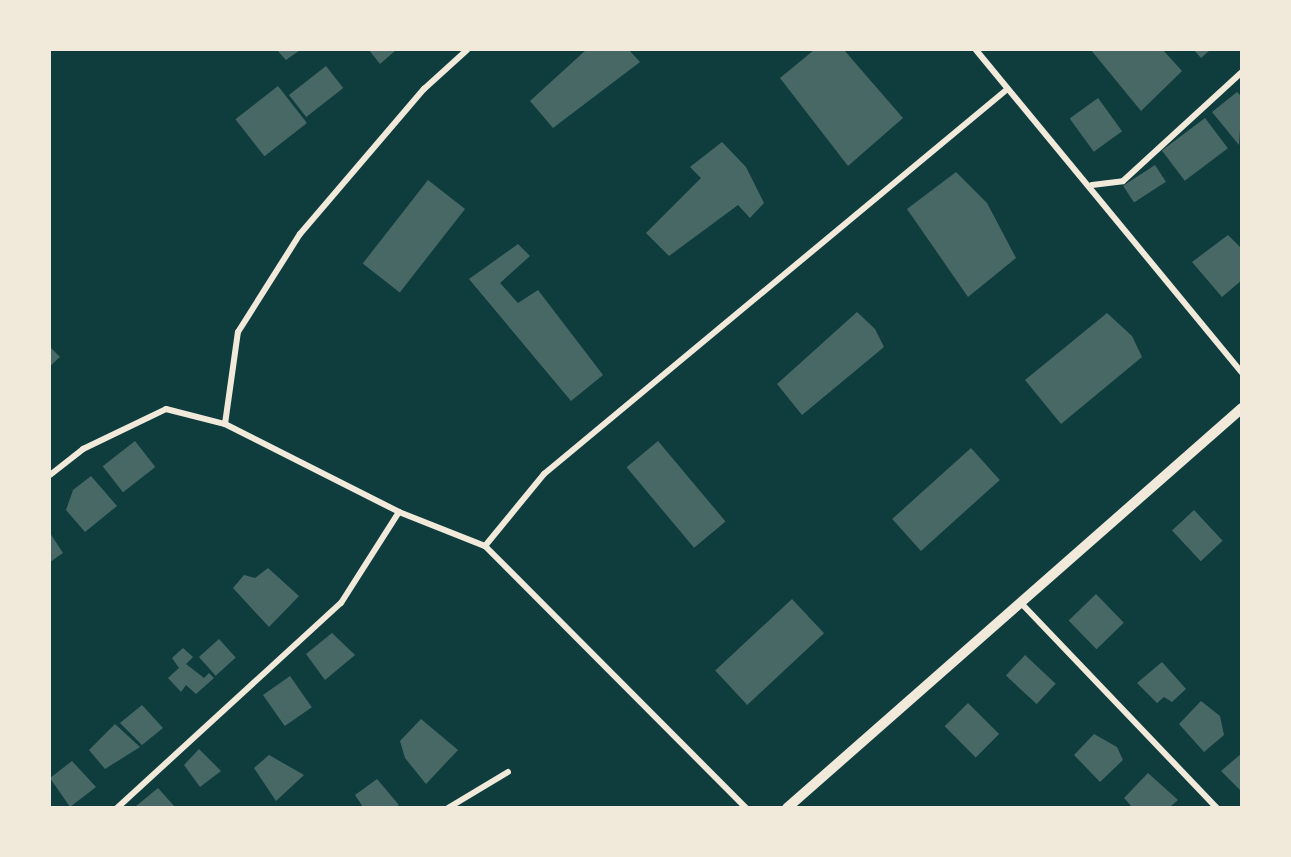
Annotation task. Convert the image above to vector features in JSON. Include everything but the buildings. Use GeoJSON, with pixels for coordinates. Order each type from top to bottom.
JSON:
{"type":"FeatureCollection","features":[{"type":"Feature","properties":{"kind":"street"},"geometry":{"type":"LineString","coordinates":[[225,424],[238,332],[300,234],[424,89],[467,50]]}},
{"type":"Feature","properties":{"kind":"street"},"geometry":{"type":"LineString","coordinates":[[976,50],[1005,90],[1092,185],[1242,373]]}},
{"type":"Feature","properties":{"kind":"street"},"geometry":{"type":"LineString","coordinates":[[1092,185],[1123,181],[1242,72]]}},
{"type":"Feature","properties":{"kind":"street"},"geometry":{"type":"LineString","coordinates":[[484,546],[544,474],[1005,90]]}},
{"type":"Feature","properties":{"kind":"street"},"geometry":{"type":"LineString","coordinates":[[787,807],[1242,408]]}},
{"type":"Feature","properties":{"kind":"street"},"geometry":{"type":"LineString","coordinates":[[50,475],[83,449],[166,409],[225,424],[399,512],[484,546],[746,807]]}},
{"type":"Feature","properties":{"kind":"street"},"geometry":{"type":"LineString","coordinates":[[117,807],[341,603],[399,512]]}},
{"type":"Feature","properties":{"kind":"street"},"geometry":{"type":"LineString","coordinates":[[1021,603],[1217,807]]}},
{"type":"Feature","properties":{"kind":"street"},"geometry":{"type":"LineString","coordinates":[[448,807],[508,772]]}}]}
